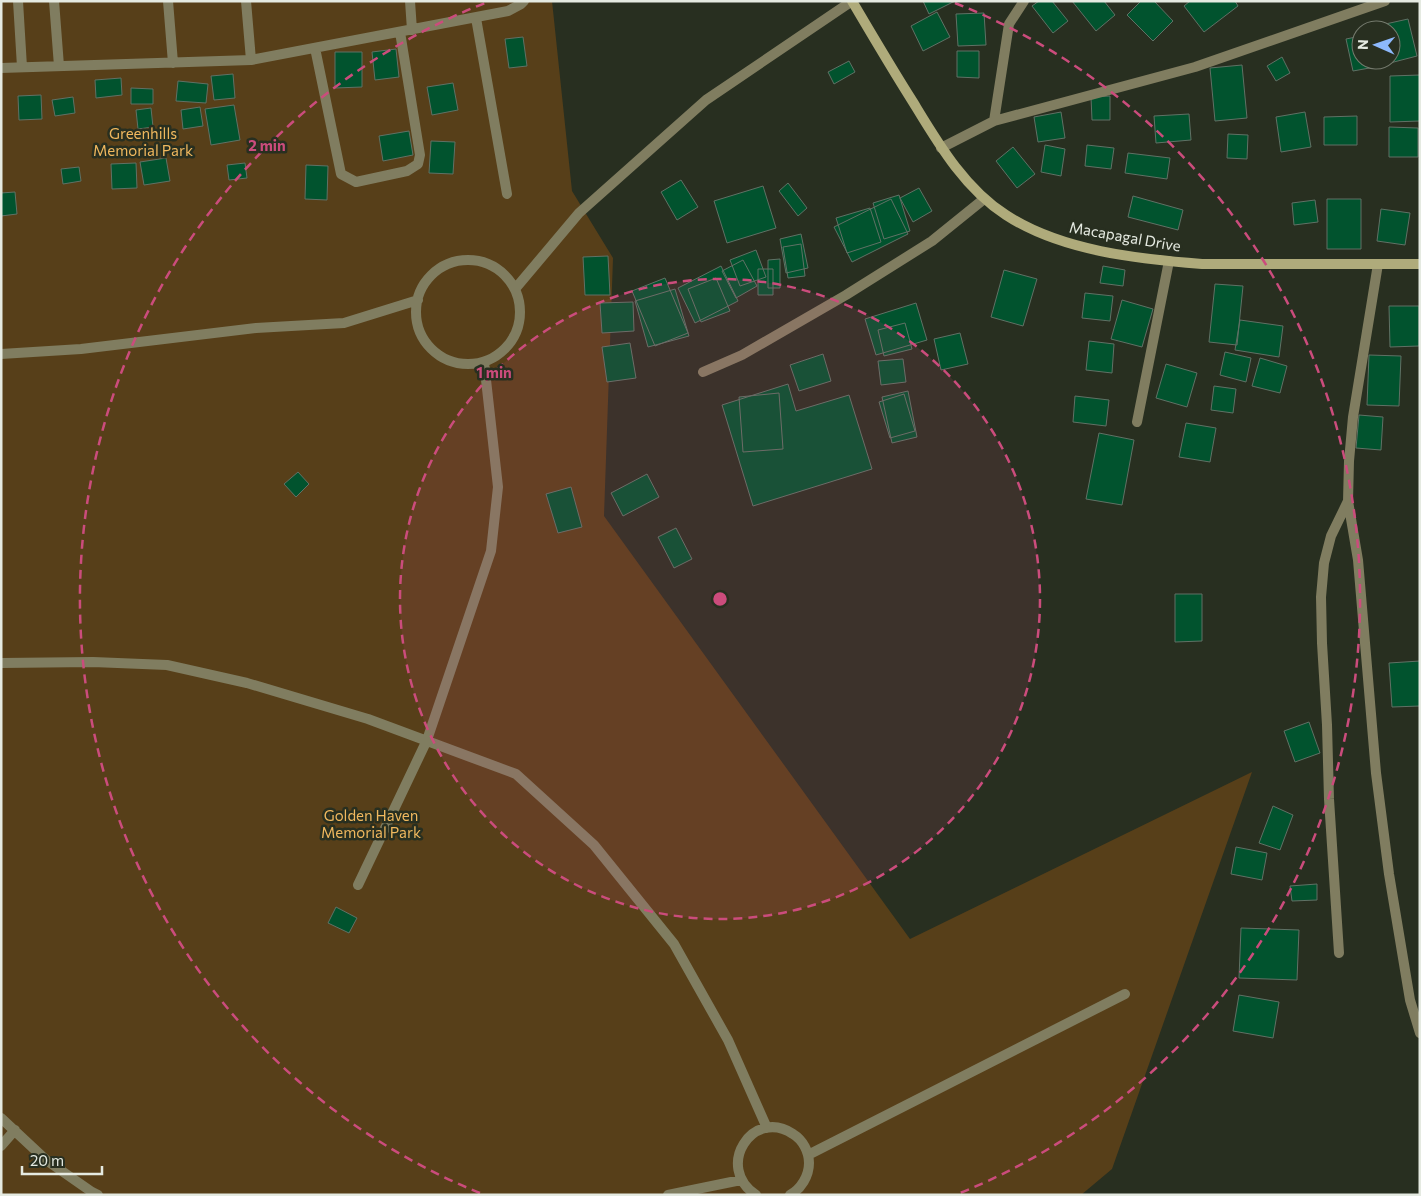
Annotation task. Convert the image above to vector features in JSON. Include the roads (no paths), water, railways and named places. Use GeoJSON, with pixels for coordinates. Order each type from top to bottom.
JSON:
{"type":"FeatureCollection","features":[{"type":"Feature","properties":{"kind":"main road","name":"Macapagal Drive"},"geometry":{"type":"LineString","coordinates":[[852,1],[941,148],[963,176],[984,199],[1006,215],[1033,230],[1062,242],[1104,251],[1202,264],[1420,264]]}},
{"type":"Feature","properties":{"kind":"street"},"geometry":{"type":"LineString","coordinates":[[18,1],[22,67]]}},
{"type":"Feature","properties":{"kind":"street"},"geometry":{"type":"LineString","coordinates":[[54,1],[59,66]]}},
{"type":"Feature","properties":{"kind":"street"},"geometry":{"type":"LineString","coordinates":[[168,1],[173,63]]}},
{"type":"Feature","properties":{"kind":"street"},"geometry":{"type":"LineString","coordinates":[[246,1],[250,60]]}},
{"type":"Feature","properties":{"kind":"street"},"geometry":{"type":"LineString","coordinates":[[410,1],[412,30]]}},
{"type":"Feature","properties":{"kind":"street"},"geometry":{"type":"LineString","coordinates":[[1,68],[250,60],[476,18],[508,11],[524,1]]}},
{"type":"Feature","properties":{"kind":"street"},"geometry":{"type":"LineString","coordinates":[[515,289],[579,213],[706,100],[852,1]]}},
{"type":"Feature","properties":{"kind":"street"},"geometry":{"type":"LineString","coordinates":[[994,121],[1009,24],[1024,1]]}},
{"type":"Feature","properties":{"kind":"street"},"geometry":{"type":"LineString","coordinates":[[941,148],[994,121],[1195,67],[1385,1]]}},
{"type":"Feature","properties":{"kind":"street"},"geometry":{"type":"LineString","coordinates":[[476,18],[507,194]]}},
{"type":"Feature","properties":{"kind":"street"},"geometry":{"type":"LineString","coordinates":[[315,48],[341,174],[356,182],[408,171],[418,164],[420,155],[400,32]]}},
{"type":"Feature","properties":{"kind":"street"},"geometry":{"type":"LineString","coordinates":[[703,372],[742,355],[846,295],[932,241],[984,199]]}},
{"type":"Feature","properties":{"kind":"street"},"geometry":{"type":"LineString","coordinates":[[471,260],[489,264],[504,274],[515,289],[520,306],[519,324],[512,341],[500,354],[484,362],[466,364],[448,360],[433,351],[422,336],[417,319],[418,300],[425,284],[437,270],[454,262],[471,260]]}},
{"type":"Feature","properties":{"kind":"street"},"geometry":{"type":"LineString","coordinates":[[1137,422],[1170,261]]}},
{"type":"Feature","properties":{"kind":"street"},"geometry":{"type":"LineString","coordinates":[[1378,264],[1353,417],[1348,501],[1358,560],[1376,773],[1389,874],[1410,1000],[1420,1033]]}},
{"type":"Feature","properties":{"kind":"street"},"geometry":{"type":"LineString","coordinates":[[1,354],[81,349],[256,328],[344,323],[418,300]]}},
{"type":"Feature","properties":{"kind":"street"},"geometry":{"type":"LineString","coordinates":[[358,885],[428,740],[491,551],[498,487],[484,362]]}},
{"type":"Feature","properties":{"kind":"street"},"geometry":{"type":"LineString","coordinates":[[1339,953],[1329,799],[1321,597],[1324,562],[1331,536],[1348,501]]}},
{"type":"Feature","properties":{"kind":"street"},"geometry":{"type":"LineString","coordinates":[[1,663],[93,662],[166,665],[247,683],[368,719],[516,774],[594,845],[674,944],[728,1040],[768,1128]]}},
{"type":"Feature","properties":{"kind":"street"},"geometry":{"type":"LineString","coordinates":[[808,1155],[1125,994]]}},
{"type":"Feature","properties":{"kind":"street"},"geometry":{"type":"LineString","coordinates":[[1,1118],[46,1160],[98,1195]]}},
{"type":"Feature","properties":{"kind":"street"},"geometry":{"type":"LineString","coordinates":[[756,1195],[741,1180],[738,1169],[738,1157],[741,1147],[748,1137],[757,1131],[779,1128],[789,1130],[798,1136],[808,1155],[809,1166],[806,1176],[801,1185],[790,1195]]}},
{"type":"Feature","properties":{"kind":"street"},"geometry":{"type":"LineString","coordinates":[[1,1146],[15,1130]]}},
{"type":"Feature","properties":{"kind":"street"},"geometry":{"type":"LineString","coordinates":[[668,1195],[741,1180]]}},
{"type":"Feature","properties":{"kind":"park label","name":"Greenhills Memorial Park"},"geometry":{"type":"Point","coordinates":[143,142]}},
{"type":"Feature","properties":{"kind":"park label","name":"Golden Haven Memorial Park"},"geometry":{"type":"Point","coordinates":[371,824]}}]}
